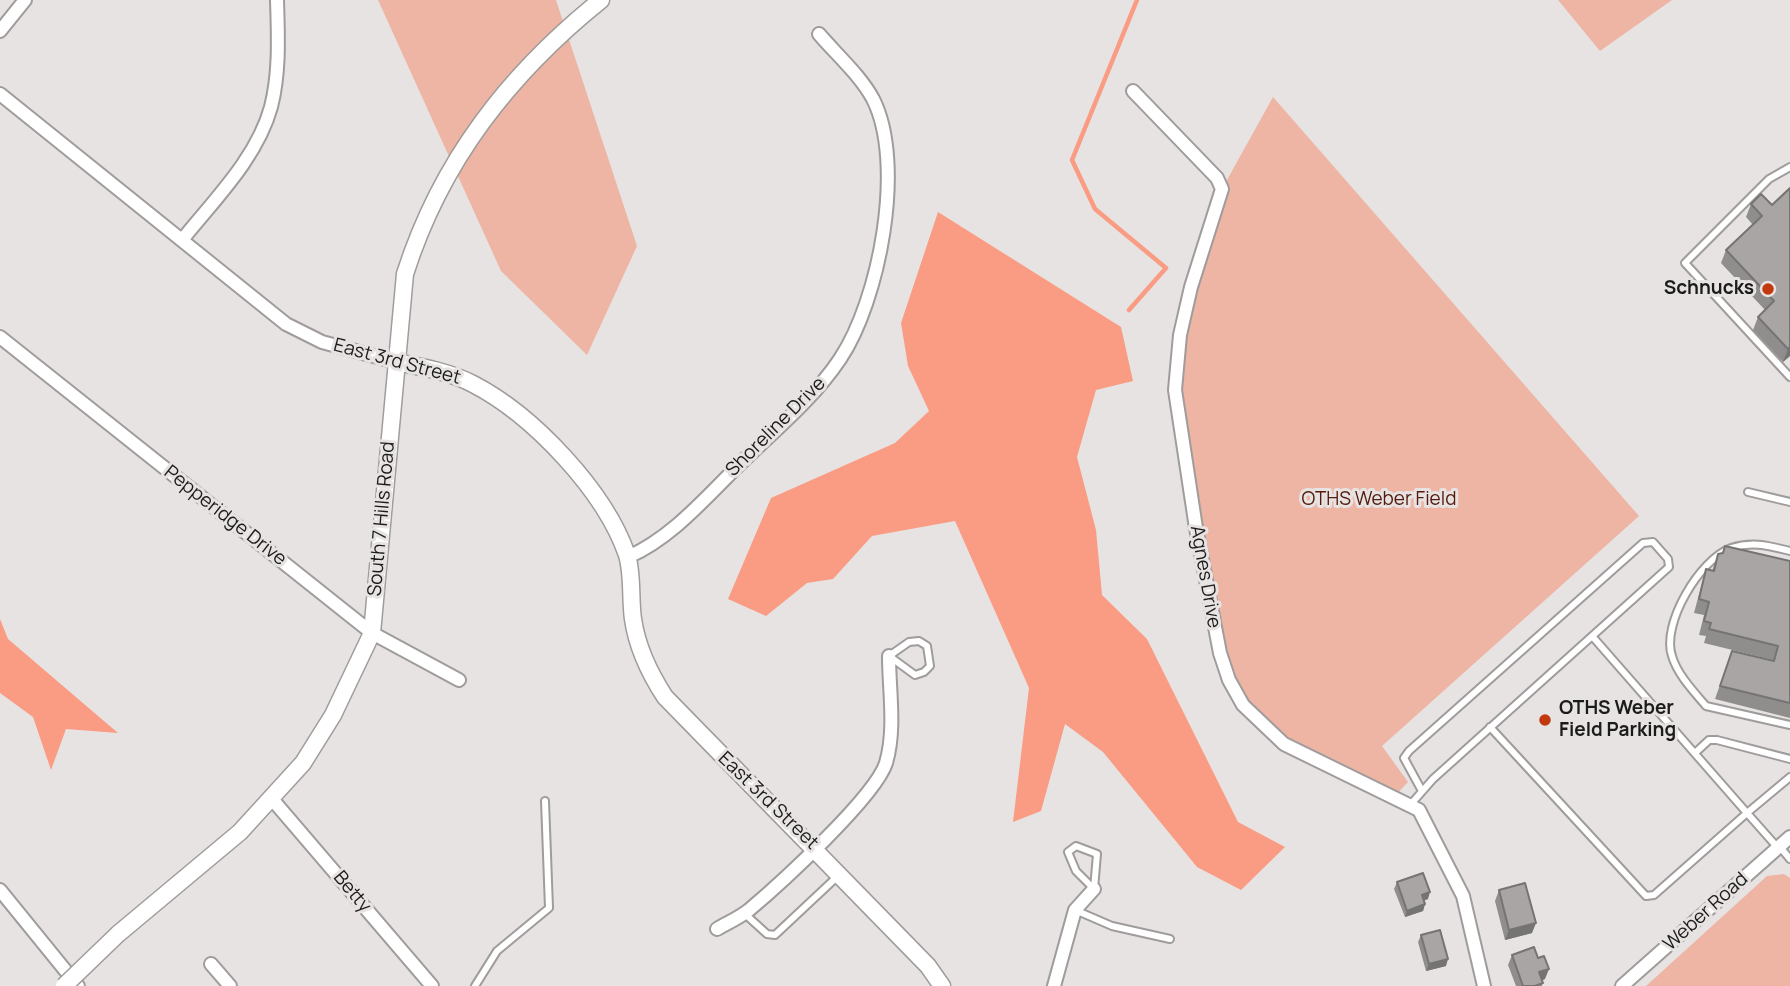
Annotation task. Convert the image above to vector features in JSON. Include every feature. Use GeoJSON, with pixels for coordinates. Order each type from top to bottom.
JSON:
{"type":"FeatureCollection","features":[{"type":"Feature","properties":{"kind":"street"},"geometry":{"type":"LineString","coordinates":[[0,31],[25,0]]}},
{"type":"Feature","properties":{"kind":"street"},"geometry":{"type":"LineString","coordinates":[[182,240],[250,152],[271,107],[279,47],[277,0]]}},
{"type":"Feature","properties":{"kind":"street","name":"South 7 Hills Road"},"geometry":{"type":"LineString","coordinates":[[64,986],[118,934],[240,832],[303,763],[333,715],[372,633],[405,274],[420,227],[449,173],[492,108],[530,61],[601,0]]}},
{"type":"Feature","properties":{"kind":"street","name":"Shoreline Drive"},"geometry":{"type":"LineString","coordinates":[[628,557],[662,540],[821,385],[857,332],[882,243],[888,145],[871,96],[819,33]]}},
{"type":"Feature","properties":{"kind":"street","name":"Agnes Drive"},"geometry":{"type":"LineString","coordinates":[[1133,90],[1217,178],[1222,189],[1191,287],[1180,335],[1175,390],[1213,624],[1229,680],[1243,705],[1284,744],[1411,804],[1426,821],[1463,896],[1484,986]]}},
{"type":"Feature","properties":{"kind":"street","name":"East 3rd Street"},"geometry":{"type":"LineString","coordinates":[[0,94],[286,324],[322,342],[472,383],[526,422],[580,476],[610,516],[628,557],[633,621],[651,675],[658,686],[682,717],[816,848],[928,967],[942,986]]}},
{"type":"Feature","properties":{"kind":"street","name":"Pepperidge Drive"},"geometry":{"type":"LineString","coordinates":[[0,337],[372,633],[459,680]]}},
{"type":"Feature","properties":{"kind":"street"},"geometry":{"type":"LineString","coordinates":[[717,929],[745,913],[816,848],[877,782],[886,763],[891,736],[889,656]]}},
{"type":"Feature","properties":{"kind":"street","name":"Betty"},"geometry":{"type":"LineString","coordinates":[[272,799],[432,986]]}},
{"type":"Feature","properties":{"kind":"street","name":"Weber Road"},"geometry":{"type":"LineString","coordinates":[[1629,984],[1790,837]]}},
{"type":"Feature","properties":{"kind":"street"},"geometry":{"type":"LineString","coordinates":[[1054,986],[1075,910],[1094,889]]}},
{"type":"Feature","properties":{"kind":"street"},"geometry":{"type":"LineString","coordinates":[[0,890],[78,986]]}},
{"type":"Feature","properties":{"kind":"street"},"geometry":{"type":"LineString","coordinates":[[211,964],[230,986]]}},
{"type":"Feature","properties":{"kind":"lane"},"geometry":{"type":"LineString","coordinates":[[1790,167],[1769,179],[1685,263],[1790,377]]}},
{"type":"Feature","properties":{"kind":"lane"},"geometry":{"type":"LineString","coordinates":[[1748,492],[1790,502]]}},
{"type":"Feature","properties":{"kind":"lane"},"geometry":{"type":"LineString","coordinates":[[1411,804],[1490,727],[1669,567],[1668,559],[1653,542],[1643,542],[1409,751],[1404,758],[1422,791]]}},
{"type":"Feature","properties":{"kind":"lane"},"geometry":{"type":"LineString","coordinates":[[1790,551],[1756,542],[1729,549],[1716,558],[1688,590],[1672,621],[1671,655],[1706,706],[1790,725]]}},
{"type":"Feature","properties":{"kind":"lane"},"geometry":{"type":"LineString","coordinates":[[1592,636],[1790,859]]}},
{"type":"Feature","properties":{"kind":"lane"},"geometry":{"type":"LineString","coordinates":[[919,641],[927,646],[930,666],[915,675],[889,656],[909,642],[919,641]]}},
{"type":"Feature","properties":{"kind":"lane"},"geometry":{"type":"LineString","coordinates":[[1490,727],[1646,896],[1654,895],[1790,776]]}},
{"type":"Feature","properties":{"kind":"lane"},"geometry":{"type":"LineString","coordinates":[[1695,753],[1709,740],[1717,740],[1790,759]]}},
{"type":"Feature","properties":{"kind":"lane"},"geometry":{"type":"LineString","coordinates":[[475,986],[497,951],[549,908],[545,801]]}},
{"type":"Feature","properties":{"kind":"lane"},"geometry":{"type":"LineString","coordinates":[[1072,848],[1097,854],[1094,889],[1076,871],[1068,852],[1072,848]]}},
{"type":"Feature","properties":{"kind":"lane"},"geometry":{"type":"LineString","coordinates":[[745,913],[754,925],[767,934],[775,934],[840,874]]}},
{"type":"Feature","properties":{"kind":"lane"},"geometry":{"type":"LineString","coordinates":[[1075,910],[1112,926],[1170,939]]}},
{"type":"Feature","properties":{"kind":"green space"},"geometry":{"type":"Polygon","coordinates":[[[378,0],[556,0],[637,246],[587,355],[501,271],[378,0]]]}},
{"type":"Feature","properties":{"kind":"green space"},"geometry":{"type":"Polygon","coordinates":[[[1558,0],[1672,0],[1600,51],[1558,0]]]}},
{"type":"Feature","properties":{"kind":"green space","name":"OTHS Weber Field"},"geometry":{"type":"Polygon","coordinates":[[[1273,97],[1639,516],[1382,746],[1408,782],[1395,796],[1309,757],[1243,705],[1220,653],[1176,362],[1222,189],[1273,97]]]}},
{"type":"Feature","properties":{"kind":"green space"},"geometry":{"type":"Polygon","coordinates":[[[1784,874],[1790,878],[1790,986],[1646,986],[1767,876],[1784,874]]]}},
{"type":"Feature","properties":{"kind":"shaded area"},"geometry":{"type":"Polygon","coordinates":[[[938,212],[1121,327],[1133,381],[1096,390],[1077,457],[1096,530],[1102,595],[1147,639],[1238,822],[1285,847],[1241,890],[1197,867],[1103,752],[1065,724],[1041,811],[1013,822],[1029,688],[955,521],[872,536],[833,579],[807,583],[766,616],[728,599],[771,498],[895,443],[929,411],[908,366],[901,323],[938,212]]]}},
{"type":"Feature","properties":{"kind":"shaded area"},"geometry":{"type":"Polygon","coordinates":[[[0,619],[8,639],[118,733],[66,729],[51,770],[33,717],[0,693],[0,619]]]}},
{"type":"Feature","properties":{"kind":"building","name":"Schnucks"},"geometry":{"type":"Polygon","coordinates":[[[1790,188],[1788,349],[1758,317],[1774,301],[1726,250],[1762,216],[1751,204],[1761,194],[1772,205],[1790,188]]]}},
{"type":"Feature","properties":{"kind":"building"},"geometry":{"type":"Polygon","coordinates":[[[1725,546],[1790,561],[1790,703],[1720,686],[1732,651],[1774,661],[1778,646],[1709,629],[1711,623],[1704,621],[1709,602],[1699,599],[1706,569],[1714,571],[1718,554],[1723,553],[1725,546]]]}},
{"type":"Feature","properties":{"kind":"building"},"geometry":{"type":"Polygon","coordinates":[[[1423,873],[1430,892],[1422,895],[1425,904],[1407,911],[1397,882],[1423,873]]]}},
{"type":"Feature","properties":{"kind":"building"},"geometry":{"type":"Polygon","coordinates":[[[1525,883],[1536,923],[1509,930],[1499,890],[1525,883]]]}},
{"type":"Feature","properties":{"kind":"building"},"geometry":{"type":"Polygon","coordinates":[[[1440,930],[1448,959],[1429,964],[1421,935],[1440,930]]]}},
{"type":"Feature","properties":{"kind":"building"},"geometry":{"type":"Polygon","coordinates":[[[1534,947],[1538,958],[1544,956],[1549,969],[1539,972],[1543,983],[1523,986],[1512,955],[1534,947]]]}},
{"type":"Feature","properties":{"kind":"waterway"},"geometry":{"type":"LineString","coordinates":[[1129,310],[1166,268],[1095,209],[1072,160],[1137,0]]}},
{"type":"Feature","properties":{"kind":"place","name":"Schnucks"},"geometry":{"type":"Point","coordinates":[1768,289]}},
{"type":"Feature","properties":{"kind":"place","name":"OTHS Weber Field Parking"},"geometry":{"type":"Point","coordinates":[1545,720]}}]}
